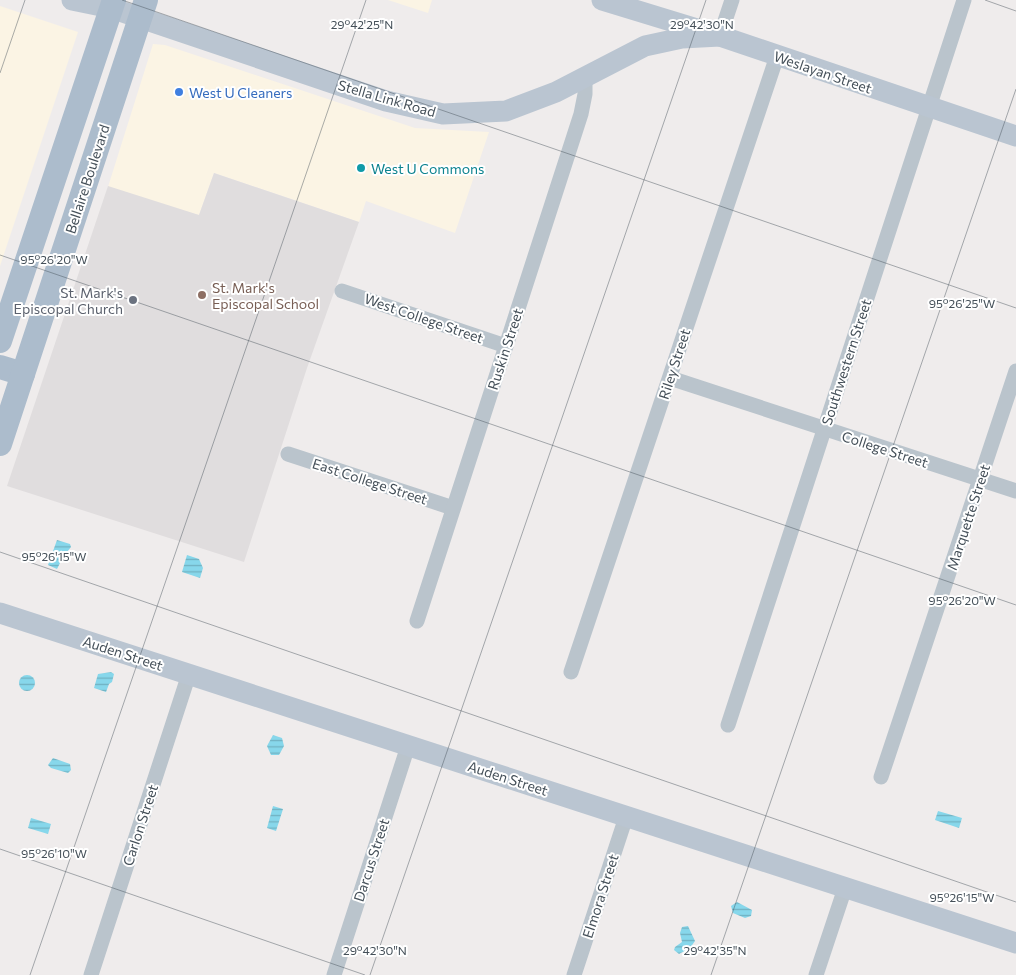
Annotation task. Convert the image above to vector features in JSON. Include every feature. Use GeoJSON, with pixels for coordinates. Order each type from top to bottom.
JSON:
{"type":"FeatureCollection","features":[{"type":"Feature","properties":{"kind":"main road"},"geometry":{"type":"LineString","coordinates":[[0,341],[62,156],[108,3]]}},
{"type":"Feature","properties":{"kind":"main road","name":"Bellaire Boulevard"},"geometry":{"type":"LineString","coordinates":[[0,444],[143,9]]}},
{"type":"Feature","properties":{"kind":"main road"},"geometry":{"type":"LineString","coordinates":[[62,156],[91,166]]}},
{"type":"Feature","properties":{"kind":"main road"},"geometry":{"type":"LineString","coordinates":[[0,367],[23,374]]}},
{"type":"Feature","properties":{"kind":"street","name":"Stella Link Road"},"geometry":{"type":"LineString","coordinates":[[72,0],[108,3],[143,9],[386,101],[443,114],[506,111],[556,92],[645,46],[682,38],[720,36]]}},
{"type":"Feature","properties":{"kind":"street","name":"Weslayan Street"},"geometry":{"type":"LineString","coordinates":[[602,0],[720,36],[1016,136]]}},
{"type":"Feature","properties":{"kind":"street"},"geometry":{"type":"LineString","coordinates":[[720,36],[732,0]]}},
{"type":"Feature","properties":{"kind":"street","name":"Southwestern Street"},"geometry":{"type":"LineString","coordinates":[[728,725],[964,0]]}},
{"type":"Feature","properties":{"kind":"street"},"geometry":{"type":"LineString","coordinates":[[630,9],[640,22],[645,46]]}},
{"type":"Feature","properties":{"kind":"street","name":"Riley Street"},"geometry":{"type":"LineString","coordinates":[[571,672],[777,56]]}},
{"type":"Feature","properties":{"kind":"street","name":"Ruskin Street"},"geometry":{"type":"LineString","coordinates":[[417,621],[582,114],[585,76]]}},
{"type":"Feature","properties":{"kind":"street","name":"West College Street"},"geometry":{"type":"LineString","coordinates":[[342,291],[506,346]]}},
{"type":"Feature","properties":{"kind":"street","name":"Marquette Street"},"geometry":{"type":"LineString","coordinates":[[881,777],[1016,371]]}},
{"type":"Feature","properties":{"kind":"street","name":"College Street"},"geometry":{"type":"LineString","coordinates":[[670,378],[1016,491]]}},
{"type":"Feature","properties":{"kind":"street","name":"East College Street"},"geometry":{"type":"LineString","coordinates":[[288,454],[453,508]]}},
{"type":"Feature","properties":{"kind":"street","name":"Auden Street"},"geometry":{"type":"LineString","coordinates":[[0,613],[1016,944]]}},
{"type":"Feature","properties":{"kind":"street","name":"Carlon Street"},"geometry":{"type":"LineString","coordinates":[[91,975],[189,674]]}},
{"type":"Feature","properties":{"kind":"street","name":"Darcus Street"},"geometry":{"type":"LineString","coordinates":[[334,975],[408,746]]}},
{"type":"Feature","properties":{"kind":"street","name":"Elmora Street"},"geometry":{"type":"LineString","coordinates":[[574,975],[626,817]]}},
{"type":"Feature","properties":{"kind":"street"},"geometry":{"type":"LineString","coordinates":[[816,975],[845,888]]}},
{"type":"Feature","properties":{"kind":"shaded area"},"geometry":{"type":"Polygon","coordinates":[[[388,0],[432,0],[428,13],[388,0]]]}},
{"type":"Feature","properties":{"kind":"shaded area"},"geometry":{"type":"Polygon","coordinates":[[[0,6],[78,32],[0,266],[0,6]]]}},
{"type":"Feature","properties":{"kind":"shaded area"},"geometry":{"type":"Polygon","coordinates":[[[153,44],[165,45],[415,128],[489,132],[455,233],[366,201],[359,222],[214,173],[199,215],[107,190],[153,44]]]}},
{"type":"Feature","properties":{"kind":"shaded area","name":"St. Mark's Episcopal School"},"geometry":{"type":"Polygon","coordinates":[[[214,173],[359,222],[307,368],[244,562],[7,486],[108,186],[199,215],[214,173]]]}},
{"type":"Feature","properties":{"kind":"water"},"geometry":{"type":"Polygon","coordinates":[[[57,540],[70,544],[71,547],[57,569],[48,565],[57,540]]]}},
{"type":"Feature","properties":{"kind":"water"},"geometry":{"type":"Polygon","coordinates":[[[187,555],[199,559],[203,568],[200,578],[182,572],[187,555]]]}},
{"type":"Feature","properties":{"kind":"water"},"geometry":{"type":"Polygon","coordinates":[[[111,672],[114,674],[112,682],[109,684],[106,692],[94,688],[98,674],[111,672]]]}},
{"type":"Feature","properties":{"kind":"water"},"geometry":{"type":"Polygon","coordinates":[[[24,675],[30,675],[35,680],[33,689],[24,691],[19,686],[19,680],[24,675]]]}},
{"type":"Feature","properties":{"kind":"water"},"geometry":{"type":"Polygon","coordinates":[[[273,735],[282,738],[284,746],[279,755],[271,755],[267,746],[273,735]]]}},
{"type":"Feature","properties":{"kind":"water"},"geometry":{"type":"Polygon","coordinates":[[[53,758],[70,764],[71,770],[68,773],[51,768],[48,765],[53,758]]]}},
{"type":"Feature","properties":{"kind":"water"},"geometry":{"type":"Polygon","coordinates":[[[273,806],[283,809],[276,831],[267,828],[273,806]]]}},
{"type":"Feature","properties":{"kind":"water"},"geometry":{"type":"Polygon","coordinates":[[[938,811],[962,818],[959,828],[935,820],[938,811]]]}},
{"type":"Feature","properties":{"kind":"water"},"geometry":{"type":"Polygon","coordinates":[[[31,818],[51,824],[48,834],[28,828],[31,818]]]}},
{"type":"Feature","properties":{"kind":"water"},"geometry":{"type":"Polygon","coordinates":[[[737,902],[752,910],[751,916],[745,918],[733,913],[731,906],[737,902]]]}},
{"type":"Feature","properties":{"kind":"water"},"geometry":{"type":"Polygon","coordinates":[[[688,926],[695,941],[690,948],[679,954],[674,950],[682,942],[680,933],[682,927],[688,926]]]}},
{"type":"Feature","properties":{"kind":"place","name":"West U Cleaners"},"geometry":{"type":"Point","coordinates":[179,92]}},
{"type":"Feature","properties":{"kind":"place","name":"West U Commons"},"geometry":{"type":"Point","coordinates":[361,168]}},
{"type":"Feature","properties":{"kind":"place","name":"St. Mark's Episcopal School"},"geometry":{"type":"Point","coordinates":[202,295]}},
{"type":"Feature","properties":{"kind":"place","name":"St. Mark's Episcopal Church"},"geometry":{"type":"Point","coordinates":[133,300]}}]}
